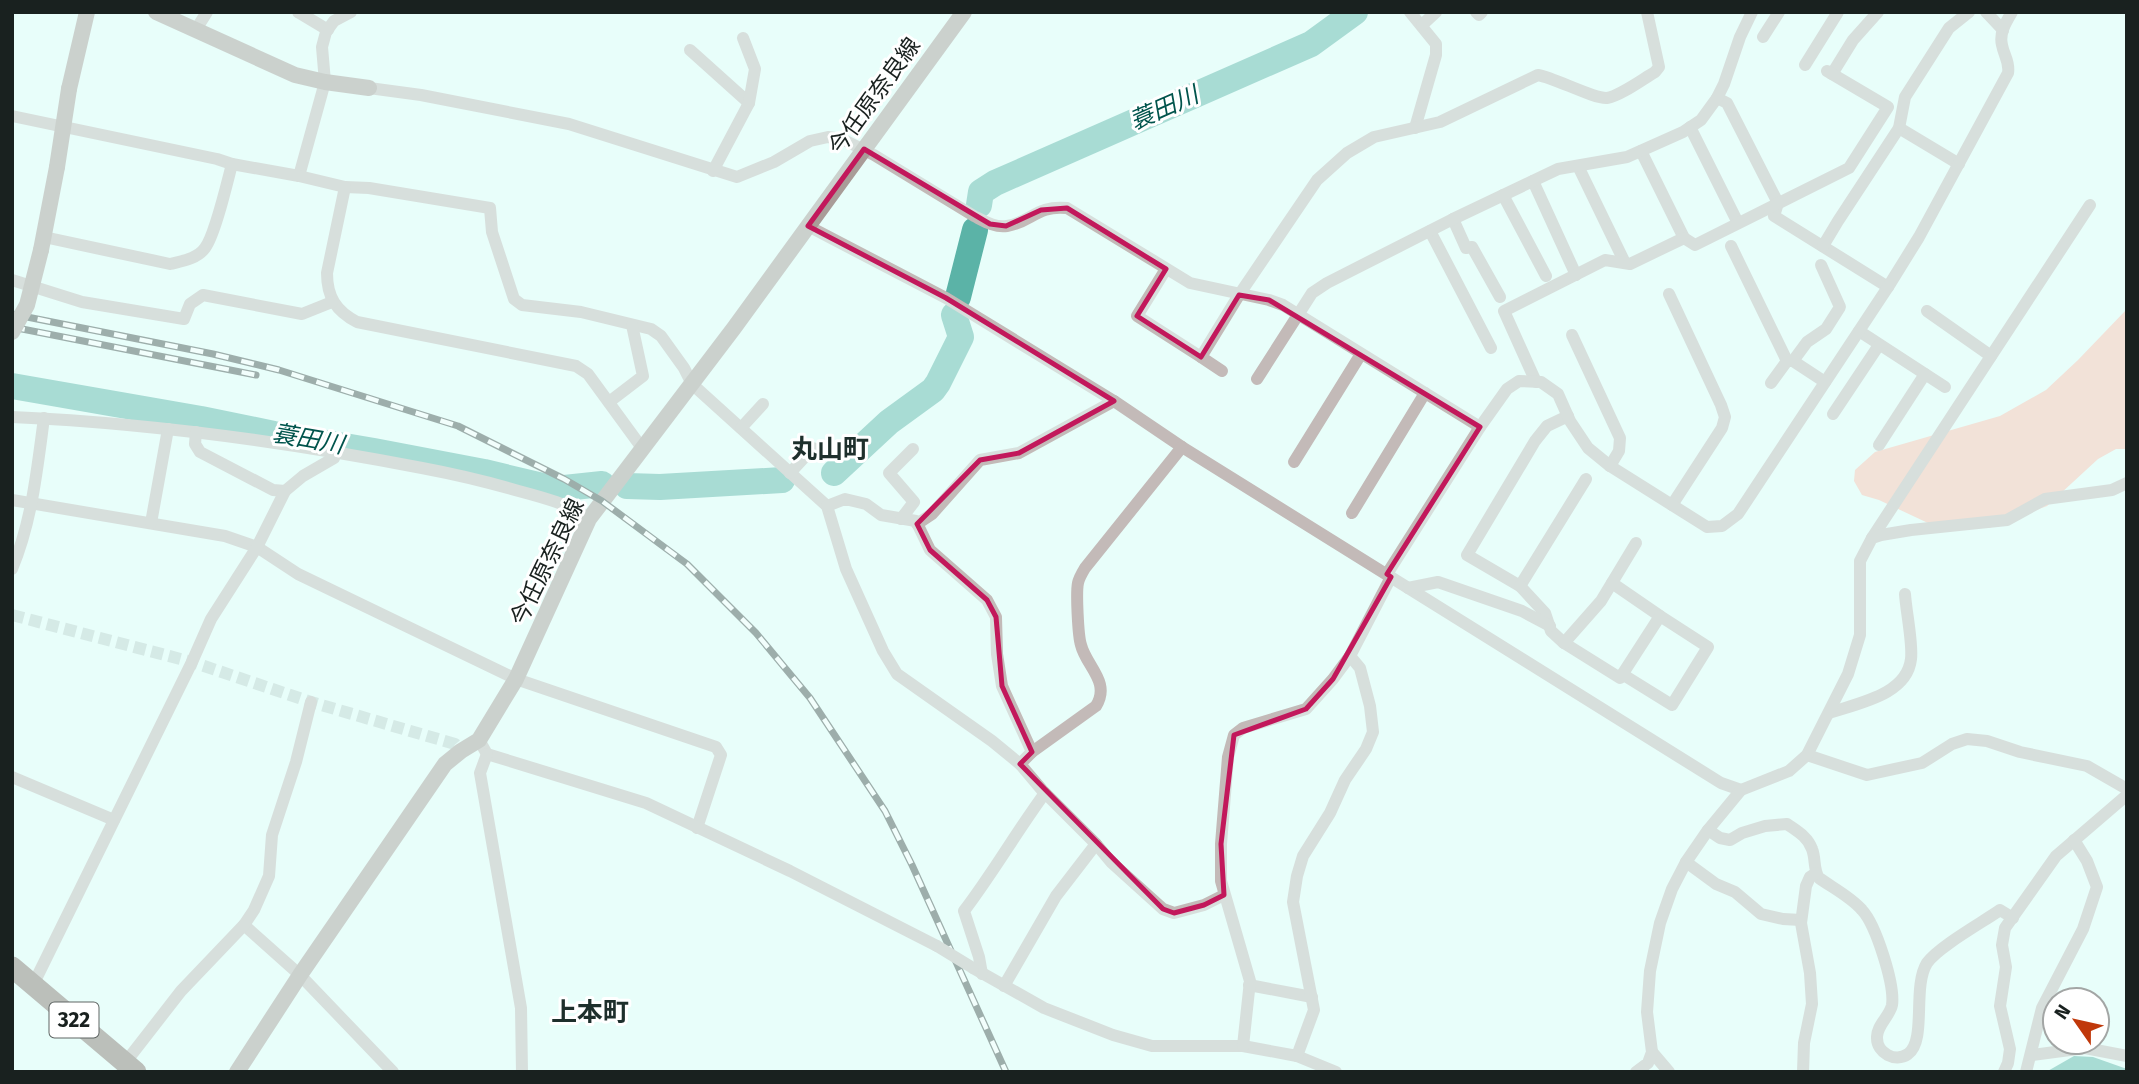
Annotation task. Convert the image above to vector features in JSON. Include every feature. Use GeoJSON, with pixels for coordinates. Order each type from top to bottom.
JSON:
{"type":"FeatureCollection","features":[{"type":"Feature","properties":{"kind":"highway","name":"322"},"geometry":{"type":"LineString","coordinates":[[20,978],[131,1067]]}},
{"type":"Feature","properties":{"kind":"main road"},"geometry":{"type":"LineString","coordinates":[[12,332],[27,305],[43,243],[69,89],[87,12]]}},
{"type":"Feature","properties":{"kind":"main road"},"geometry":{"type":"LineString","coordinates":[[156,12],[195,32],[295,75],[369,88]]}},
{"type":"Feature","properties":{"kind":"main road","name":"今任原奈良線"},"geometry":{"type":"LineString","coordinates":[[237,1072],[444,764],[461,751],[483,747],[589,519],[692,384],[964,12]]}},
{"type":"Feature","properties":{"kind":"street"},"geometry":{"type":"LineString","coordinates":[[195,32],[207,12]]}},
{"type":"Feature","properties":{"kind":"street"},"geometry":{"type":"LineString","coordinates":[[298,12],[328,30]]}},
{"type":"Feature","properties":{"kind":"street"},"geometry":{"type":"LineString","coordinates":[[299,176],[325,82],[321,47],[334,21],[351,12]]}},
{"type":"Feature","properties":{"kind":"street"},"geometry":{"type":"LineString","coordinates":[[1410,12],[1436,44],[1436,55],[1415,128]]}},
{"type":"Feature","properties":{"kind":"street"},"geometry":{"type":"LineString","coordinates":[[1422,25],[1436,12]]}},
{"type":"Feature","properties":{"kind":"street"},"geometry":{"type":"LineString","coordinates":[[1476,12],[1479,15],[1482,12]]}},
{"type":"Feature","properties":{"kind":"street"},"geometry":{"type":"LineString","coordinates":[[1201,358],[1239,295],[1317,180],[1347,153],[1374,137],[1440,122],[1538,75],[1607,98],[1619,93],[1659,67],[1647,12]]}},
{"type":"Feature","properties":{"kind":"street"},"geometry":{"type":"LineString","coordinates":[[1257,379],[1312,293],[1452,219],[1558,169],[1627,157],[1683,132],[1702,120],[1724,84],[1740,37],[1752,12]]}},
{"type":"Feature","properties":{"kind":"street"},"geometry":{"type":"LineString","coordinates":[[1763,37],[1780,12]]}},
{"type":"Feature","properties":{"kind":"street"},"geometry":{"type":"LineString","coordinates":[[1805,65],[1838,12]]}},
{"type":"Feature","properties":{"kind":"street"},"geometry":{"type":"LineString","coordinates":[[1641,151],[1684,238],[1695,245],[1849,167],[1888,107],[1829,73],[1878,12]]}},
{"type":"Feature","properties":{"kind":"street"},"geometry":{"type":"LineString","coordinates":[[1823,246],[1899,128],[1905,97],[1949,28],[1969,12]]}},
{"type":"Feature","properties":{"kind":"street"},"geometry":{"type":"LineString","coordinates":[[1986,12],[2003,30]]}},
{"type":"Feature","properties":{"kind":"street"},"geometry":{"type":"LineString","coordinates":[[1243,1046],[1249,985],[1221,881],[1228,757],[1234,735],[1244,728],[1306,709],[1333,679],[1350,656],[1389,575],[1480,427],[1507,388],[1519,382],[1541,382],[1558,394],[1588,449],[1609,466],[1707,527],[1722,526],[1738,514],[1888,287],[1959,164],[2008,73],[2009,66],[2001,44],[2003,30],[2012,12]]}},
{"type":"Feature","properties":{"kind":"street"},"geometry":{"type":"LineString","coordinates":[[713,171],[749,103],[755,69],[743,38]]}},
{"type":"Feature","properties":{"kind":"street"},"geometry":{"type":"LineString","coordinates":[[690,50],[749,103]]}},
{"type":"Feature","properties":{"kind":"street"},"geometry":{"type":"LineString","coordinates":[[369,88],[421,95],[569,124],[737,177],[774,162],[810,141],[828,137],[842,139],[864,149],[990,224],[1006,226],[1053,206],[1067,208],[1189,283],[1276,302],[1480,427]]}},
{"type":"Feature","properties":{"kind":"street"},"geometry":{"type":"LineString","coordinates":[[1717,98],[1727,103],[1777,203],[1774,216],[1888,287]]}},
{"type":"Feature","properties":{"kind":"street"},"geometry":{"type":"LineString","coordinates":[[12,116],[345,187],[369,188],[490,208],[492,232],[514,299],[522,305],[581,312],[651,329],[661,336],[692,384],[827,506],[846,569],[883,651],[897,674],[1020,764],[1111,862],[1163,909],[1174,913],[1204,905],[1224,895]]}},
{"type":"Feature","properties":{"kind":"street"},"geometry":{"type":"LineString","coordinates":[[1690,127],[1738,223]]}},
{"type":"Feature","properties":{"kind":"street"},"geometry":{"type":"LineString","coordinates":[[1899,128],[1959,164]]}},
{"type":"Feature","properties":{"kind":"street"},"geometry":{"type":"LineString","coordinates":[[43,243],[170,264],[188,260],[204,249],[208,242],[232,164]]}},
{"type":"Feature","properties":{"kind":"street"},"geometry":{"type":"LineString","coordinates":[[1578,166],[1625,263]]}},
{"type":"Feature","properties":{"kind":"street"},"geometry":{"type":"LineString","coordinates":[[1533,181],[1576,275]]}},
{"type":"Feature","properties":{"kind":"street"},"geometry":{"type":"LineString","coordinates":[[345,187],[327,273],[327,286],[332,302],[343,314],[356,322],[576,366],[589,374],[642,448]]}},
{"type":"Feature","properties":{"kind":"street"},"geometry":{"type":"LineString","coordinates":[[1503,195],[1546,276]]}},
{"type":"Feature","properties":{"kind":"street"},"geometry":{"type":"LineString","coordinates":[[1636,1072],[1648,1063],[1651,1052],[1647,1012],[1650,971],[1660,923],[1672,889],[1686,862],[1741,790],[1789,771],[1807,755],[1848,674],[1860,635],[1860,561],[1872,538],[2090,205]]}},
{"type":"Feature","properties":{"kind":"street"},"geometry":{"type":"LineString","coordinates":[[1452,219],[1466,248],[1472,247],[1500,296]]}},
{"type":"Feature","properties":{"kind":"street"},"geometry":{"type":"LineString","coordinates":[[808,226],[946,298],[1721,783],[1741,790]]}},
{"type":"Feature","properties":{"kind":"street"},"geometry":{"type":"LineString","coordinates":[[1430,231],[1491,348]]}},
{"type":"Feature","properties":{"kind":"street"},"geometry":{"type":"LineString","coordinates":[[1536,382],[1504,311],[1605,260],[1630,264],[1684,238]]}},
{"type":"Feature","properties":{"kind":"street"},"geometry":{"type":"LineString","coordinates":[[1731,246],[1790,361],[1825,382]]}},
{"type":"Feature","properties":{"kind":"street"},"geometry":{"type":"LineString","coordinates":[[1771,383],[1807,342],[1826,329],[1840,307],[1821,265]]}},
{"type":"Feature","properties":{"kind":"street"},"geometry":{"type":"LineString","coordinates":[[1166,268],[1137,316],[1222,371]]}},
{"type":"Feature","properties":{"kind":"street"},"geometry":{"type":"LineString","coordinates":[[12,280],[82,302],[184,319],[190,304],[203,295],[302,314],[332,302]]}},
{"type":"Feature","properties":{"kind":"street"},"geometry":{"type":"LineString","coordinates":[[1669,294],[1725,417],[1722,428],[1672,505]]}},
{"type":"Feature","properties":{"kind":"street"},"geometry":{"type":"LineString","coordinates":[[1927,311],[1991,356]]}},
{"type":"Feature","properties":{"kind":"street"},"geometry":{"type":"LineString","coordinates":[[609,402],[643,376],[632,325]]}},
{"type":"Feature","properties":{"kind":"street"},"geometry":{"type":"LineString","coordinates":[[1858,331],[1945,387]]}},
{"type":"Feature","properties":{"kind":"street"},"geometry":{"type":"LineString","coordinates":[[1572,335],[1620,438],[1619,451],[1609,466]]}},
{"type":"Feature","properties":{"kind":"street"},"geometry":{"type":"LineString","coordinates":[[1833,414],[1879,345]]}},
{"type":"Feature","properties":{"kind":"street"},"geometry":{"type":"LineString","coordinates":[[1294,462],[1361,354]]}},
{"type":"Feature","properties":{"kind":"street"},"geometry":{"type":"LineString","coordinates":[[1879,445],[1925,374]]}},
{"type":"Feature","properties":{"kind":"street"},"geometry":{"type":"LineString","coordinates":[[1352,513],[1426,393]]}},
{"type":"Feature","properties":{"kind":"street"},"geometry":{"type":"LineString","coordinates":[[917,524],[932,514],[980,460],[1020,453],[1114,401]]}},
{"type":"Feature","properties":{"kind":"street"},"geometry":{"type":"LineString","coordinates":[[741,428],[764,404]]}},
{"type":"Feature","properties":{"kind":"street"},"geometry":{"type":"LineString","coordinates":[[1568,416],[1547,426],[1535,441],[1468,555],[1520,586],[1545,613],[1552,631],[1564,643],[1620,678],[1660,616]]}},
{"type":"Feature","properties":{"kind":"street"},"geometry":{"type":"LineString","coordinates":[[12,417],[196,432],[336,452],[467,477],[553,500],[589,519]]}},
{"type":"Feature","properties":{"kind":"street"},"geometry":{"type":"LineString","coordinates":[[12,569],[23,544],[32,503],[44,418]]}},
{"type":"Feature","properties":{"kind":"street"},"geometry":{"type":"LineString","coordinates":[[151,523],[168,429]]}},
{"type":"Feature","properties":{"kind":"street"},"geometry":{"type":"LineString","coordinates":[[196,432],[195,444],[200,452],[273,490],[285,491]]}},
{"type":"Feature","properties":{"kind":"street"},"geometry":{"type":"LineString","coordinates":[[1020,764],[1032,752],[1096,706],[1101,698],[1099,679],[1081,645],[1077,585],[1084,568],[1182,447]]}},
{"type":"Feature","properties":{"kind":"street"},"geometry":{"type":"LineString","coordinates":[[790,473],[813,448]]}},
{"type":"Feature","properties":{"kind":"street"},"geometry":{"type":"LineString","coordinates":[[901,519],[914,502],[889,473],[913,449]]}},
{"type":"Feature","properties":{"kind":"street"},"geometry":{"type":"LineString","coordinates":[[20,978],[114,820],[211,619],[257,547],[285,491],[303,476],[334,458],[336,452]]}},
{"type":"Feature","properties":{"kind":"street"},"geometry":{"type":"LineString","coordinates":[[1520,586],[1586,479]]}},
{"type":"Feature","properties":{"kind":"street"},"geometry":{"type":"LineString","coordinates":[[1872,538],[1881,534],[2007,520],[2045,499],[2112,490],[2127,483]]}},
{"type":"Feature","properties":{"kind":"street"},"geometry":{"type":"LineString","coordinates":[[827,506],[845,499],[866,505],[881,515],[916,521],[930,550],[987,600],[996,617],[997,654],[1002,686],[1032,752]]}},
{"type":"Feature","properties":{"kind":"street"},"geometry":{"type":"LineString","coordinates":[[12,500],[225,536],[257,547],[298,573],[516,679],[716,747],[721,755],[698,828]]}},
{"type":"Feature","properties":{"kind":"street"},"geometry":{"type":"LineString","coordinates":[[1564,643],[1601,601],[1636,543]]}},
{"type":"Feature","properties":{"kind":"street"},"geometry":{"type":"LineString","coordinates":[[1408,588],[1438,582],[1522,611],[1550,626]]}},
{"type":"Feature","properties":{"kind":"street"},"geometry":{"type":"LineString","coordinates":[[1612,583],[1708,647],[1672,705],[1622,674]]}},
{"type":"Feature","properties":{"kind":"street"},"geometry":{"type":"LineString","coordinates":[[1829,713],[1884,693],[1898,685],[1906,676],[1911,659],[1905,594]]}},
{"type":"Feature","properties":{"kind":"street"},"geometry":{"type":"LineString","coordinates":[[1297,1056],[1314,1010],[1293,902],[1297,876],[1303,856],[1330,813],[1345,780],[1366,749],[1373,732],[1370,706],[1360,668],[1350,656]]}},
{"type":"Feature","properties":{"kind":"street"},"geometry":{"type":"LineString","coordinates":[[131,1067],[181,991],[244,925],[254,910],[269,876],[272,835],[296,762],[311,702]]}},
{"type":"Feature","properties":{"kind":"street"},"geometry":{"type":"LineString","coordinates":[[1807,755],[1867,775],[1922,763],[1952,744],[1967,739],[1987,741],[2020,752],[2087,766],[2127,792],[2056,856],[2006,928],[2002,945],[2006,967],[2000,1006],[2010,1049],[2004,1072]]}},
{"type":"Feature","properties":{"kind":"street"},"geometry":{"type":"LineString","coordinates":[[522,1072],[521,1008],[480,773],[483,747],[646,803],[790,871],[937,946],[1044,1008],[1113,1035],[1152,1046],[1243,1046],[1297,1056],[1336,1072]]}},
{"type":"Feature","properties":{"kind":"street"},"geometry":{"type":"LineString","coordinates":[[12,777],[114,820]]}},
{"type":"Feature","properties":{"kind":"street"},"geometry":{"type":"LineString","coordinates":[[977,971],[979,957],[964,911],[1045,793]]}},
{"type":"Feature","properties":{"kind":"street"},"geometry":{"type":"LineString","coordinates":[[1709,830],[1720,838],[1730,840],[1765,826],[1787,824],[1802,834],[1812,848],[1819,878],[1863,911],[1886,964],[1892,1007],[1876,1040],[1888,1056],[1898,1058],[1908,1054],[1916,1044],[1921,977],[1928,961],[2000,910],[2013,918]]}},
{"type":"Feature","properties":{"kind":"street"},"geometry":{"type":"LineString","coordinates":[[2026,1072],[2042,1008],[2083,929],[2097,887],[2087,861],[2074,840]]}},
{"type":"Feature","properties":{"kind":"street"},"geometry":{"type":"LineString","coordinates":[[1004,986],[1056,896],[1096,844]]}},
{"type":"Feature","properties":{"kind":"street"},"geometry":{"type":"LineString","coordinates":[[1686,862],[1716,884],[1735,892],[1761,914],[1801,920]]}},
{"type":"Feature","properties":{"kind":"street"},"geometry":{"type":"LineString","coordinates":[[1803,1072],[1804,1043],[1812,1004],[1801,920],[1806,886],[1810,877],[1816,873]]}},
{"type":"Feature","properties":{"kind":"street"},"geometry":{"type":"LineString","coordinates":[[244,925],[300,975],[393,1072]]}},
{"type":"Feature","properties":{"kind":"street"},"geometry":{"type":"LineString","coordinates":[[1249,985],[1312,997]]}},
{"type":"Feature","properties":{"kind":"street"},"geometry":{"type":"LineString","coordinates":[[2032,1055],[2085,1048],[2127,1056]]}},
{"type":"Feature","properties":{"kind":"street"},"geometry":{"type":"LineString","coordinates":[[1651,1052],[1669,1072]]}},
{"type":"Feature","properties":{"kind":"highlighted area"},"geometry":{"type":"Polygon","coordinates":[[[864,149],[990,224],[1006,226],[1041,210],[1067,208],[1166,269],[1137,316],[1201,357],[1239,295],[1269,300],[1480,427],[1387,574],[1391,577],[1333,679],[1306,709],[1234,735],[1221,844],[1224,895],[1204,905],[1174,913],[1163,909],[1020,764],[1032,752],[1002,686],[996,617],[987,600],[930,550],[917,524],[980,460],[1019,453],[1114,401],[946,298],[808,226],[864,149]]]}},
{"type":"Feature","properties":{"kind":"shaded area"},"geometry":{"type":"Polygon","coordinates":[[[2127,309],[2127,449],[2116,449],[2098,459],[2047,506],[1989,528],[1928,523],[1862,495],[1854,481],[1855,470],[1875,452],[2000,416],[2046,390],[2127,309]]]}},
{"type":"Feature","properties":{"kind":"shaded area"},"geometry":{"type":"Polygon","coordinates":[[[2074,1056],[2093,1057],[2127,1069],[2127,1072],[2046,1072],[2074,1056]]]}},
{"type":"Feature","properties":{"kind":"waterway","name":"蓑田川"},"geometry":{"type":"LineString","coordinates":[[979,205],[981,192],[995,183],[1311,44],[1355,12]]}},
{"type":"Feature","properties":{"kind":"waterway","name":"蓑田川"},"geometry":{"type":"LineString","coordinates":[[958,297],[975,230]]}},
{"type":"Feature","properties":{"kind":"waterway","name":"蓑田川"},"geometry":{"type":"LineString","coordinates":[[834,473],[889,422],[933,390],[961,337],[954,315]]}},
{"type":"Feature","properties":{"kind":"waterway","name":"蓑田川"},"geometry":{"type":"LineString","coordinates":[[12,386],[374,451],[555,489],[602,484]]}},
{"type":"Feature","properties":{"kind":"waterway","name":"蓑田川"},"geometry":{"type":"LineString","coordinates":[[627,486],[660,487],[782,480]]}},
{"type":"Feature","properties":{"kind":"tunnel"},"geometry":{"type":"LineString","coordinates":[[12,615],[192,662],[311,702],[455,744],[461,751]]}},
{"type":"Feature","properties":{"kind":"railway"},"geometry":{"type":"LineString","coordinates":[[12,314],[213,354],[279,370],[458,426],[602,501],[687,564],[756,633],[810,698],[885,811],[1006,1072]]}},
{"type":"Feature","properties":{"kind":"railway"},"geometry":{"type":"LineString","coordinates":[[12,327],[256,375]]}},
{"type":"Feature","properties":{"kind":"district","name":"丸山町"},"geometry":{"type":"Point","coordinates":[830,449]}},
{"type":"Feature","properties":{"kind":"district","name":"上本町"},"geometry":{"type":"Point","coordinates":[590,1012]}}]}
